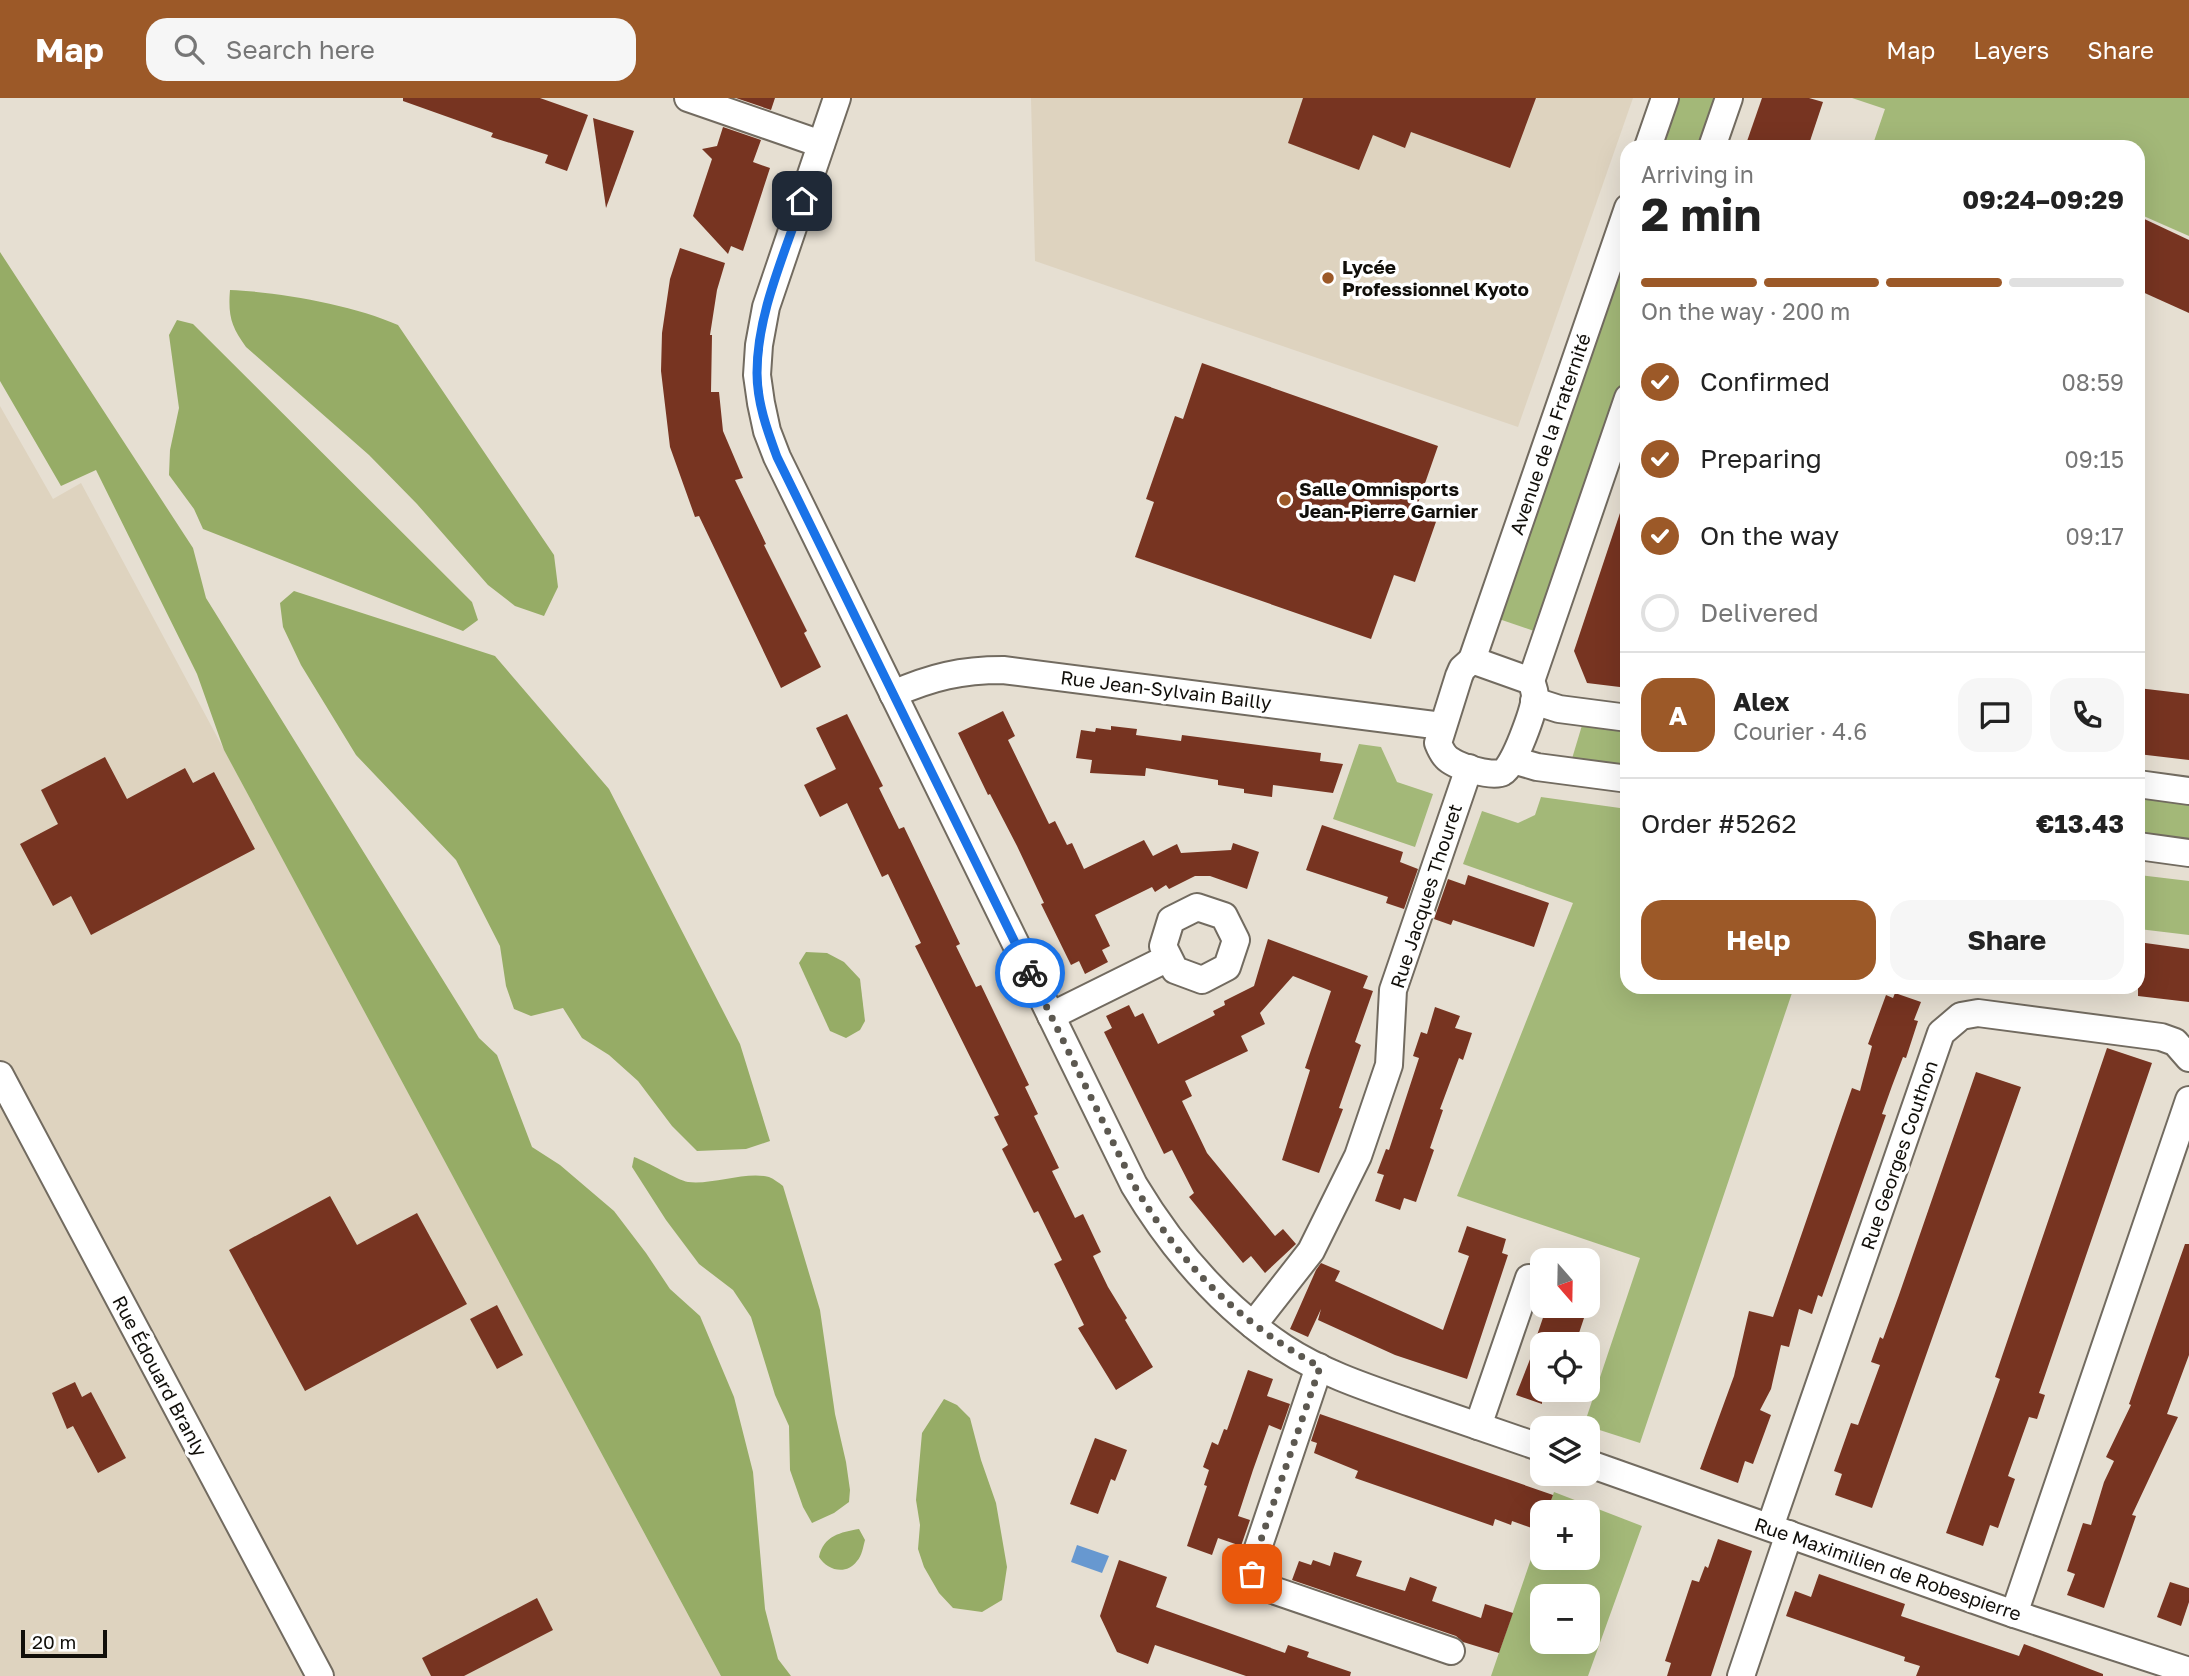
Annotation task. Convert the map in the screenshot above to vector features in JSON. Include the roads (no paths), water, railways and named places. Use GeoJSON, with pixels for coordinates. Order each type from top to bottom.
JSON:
{"type":"FeatureCollection","features":[{"type":"Feature","properties":{"kind":"street"},"geometry":{"type":"LineString","coordinates":[[688,98],[821,144]]}},
{"type":"Feature","properties":{"kind":"street"},"geometry":{"type":"LineString","coordinates":[[837,98],[766,307],[757,375],[767,431],[777,457],[1134,1185],[1153,1218],[1195,1272],[1253,1325],[1286,1349],[1365,1387],[1530,1444]]}},
{"type":"Feature","properties":{"kind":"street"},"geometry":{"type":"LineString","coordinates":[[1650,140],[1665,98]]}},
{"type":"Feature","properties":{"kind":"street"},"geometry":{"type":"LineString","coordinates":[[1714,140],[1729,98]]}},
{"type":"Feature","properties":{"kind":"street","name":"Avenue de la Fraternité"},"geometry":{"type":"LineString","coordinates":[[1472,660],[1620,231]]}},
{"type":"Feature","properties":{"kind":"street"},"geometry":{"type":"LineString","coordinates":[[1620,423],[1533,691],[1513,760],[1509,767],[1494,774],[1451,762],[1440,750],[1438,743],[1459,676],[1472,660],[1533,691],[1559,709],[1620,717]]}},
{"type":"Feature","properties":{"kind":"street","name":"Rue Jean-Sylvain Bailly"},"geometry":{"type":"LineString","coordinates":[[893,694],[941,675],[971,670],[1003,670],[1442,726]]}},
{"type":"Feature","properties":{"kind":"street"},"geometry":{"type":"LineString","coordinates":[[1513,760],[1537,767],[1620,778]]}},
{"type":"Feature","properties":{"kind":"street","name":"Rue Jacques Thouret"},"geometry":{"type":"LineString","coordinates":[[1253,1325],[1311,1251],[1358,1156],[1389,1065],[1393,990],[1469,768]]}},
{"type":"Feature","properties":{"kind":"street"},"geometry":{"type":"LineString","coordinates":[[2145,785],[2189,790]]}},
{"type":"Feature","properties":{"kind":"street"},"geometry":{"type":"LineString","coordinates":[[2145,847],[2189,853]]}},
{"type":"Feature","properties":{"kind":"street"},"geometry":{"type":"LineString","coordinates":[[1051,1016],[1168,958]]}},
{"type":"Feature","properties":{"kind":"street","name":"Rue Georges Couthon"},"geometry":{"type":"LineString","coordinates":[[1741,1676],[1779,1531],[1941,1032],[1961,1016],[1978,1013],[2161,1037],[2175,1042],[2189,1058]]}},
{"type":"Feature","properties":{"kind":"street","name":"Rue Édouard Branly"},"geometry":{"type":"LineString","coordinates":[[0,1075],[320,1676]]}},
{"type":"Feature","properties":{"kind":"street"},"geometry":{"type":"LineString","coordinates":[[2014,1614],[2189,1100]]}},
{"type":"Feature","properties":{"kind":"street"},"geometry":{"type":"LineString","coordinates":[[1478,1426],[1529,1278]]}},
{"type":"Feature","properties":{"kind":"street"},"geometry":{"type":"LineString","coordinates":[[1320,1367],[1252,1566],[1252,1574],[1261,1586],[1451,1651]]}},
{"type":"Feature","properties":{"kind":"street","name":"Rue Maximilien de Robespierre"},"geometry":{"type":"LineString","coordinates":[[1600,1469],[2014,1614],[2154,1668],[2189,1671]]}},
{"type":"Feature","properties":{"kind":"water"},"geometry":{"type":"Polygon","coordinates":[[[1077,1545],[1109,1556],[1102,1573],[1071,1562],[1077,1545]]]}},
{"type":"Feature","properties":{"kind":"place","name":"Lycée Professionnel Kyoto"},"geometry":{"type":"Point","coordinates":[1328,278]}},
{"type":"Feature","properties":{"kind":"place","name":"Salle Omnisports Jean-Pierre Garnier"},"geometry":{"type":"Point","coordinates":[1285,500]}}]}
